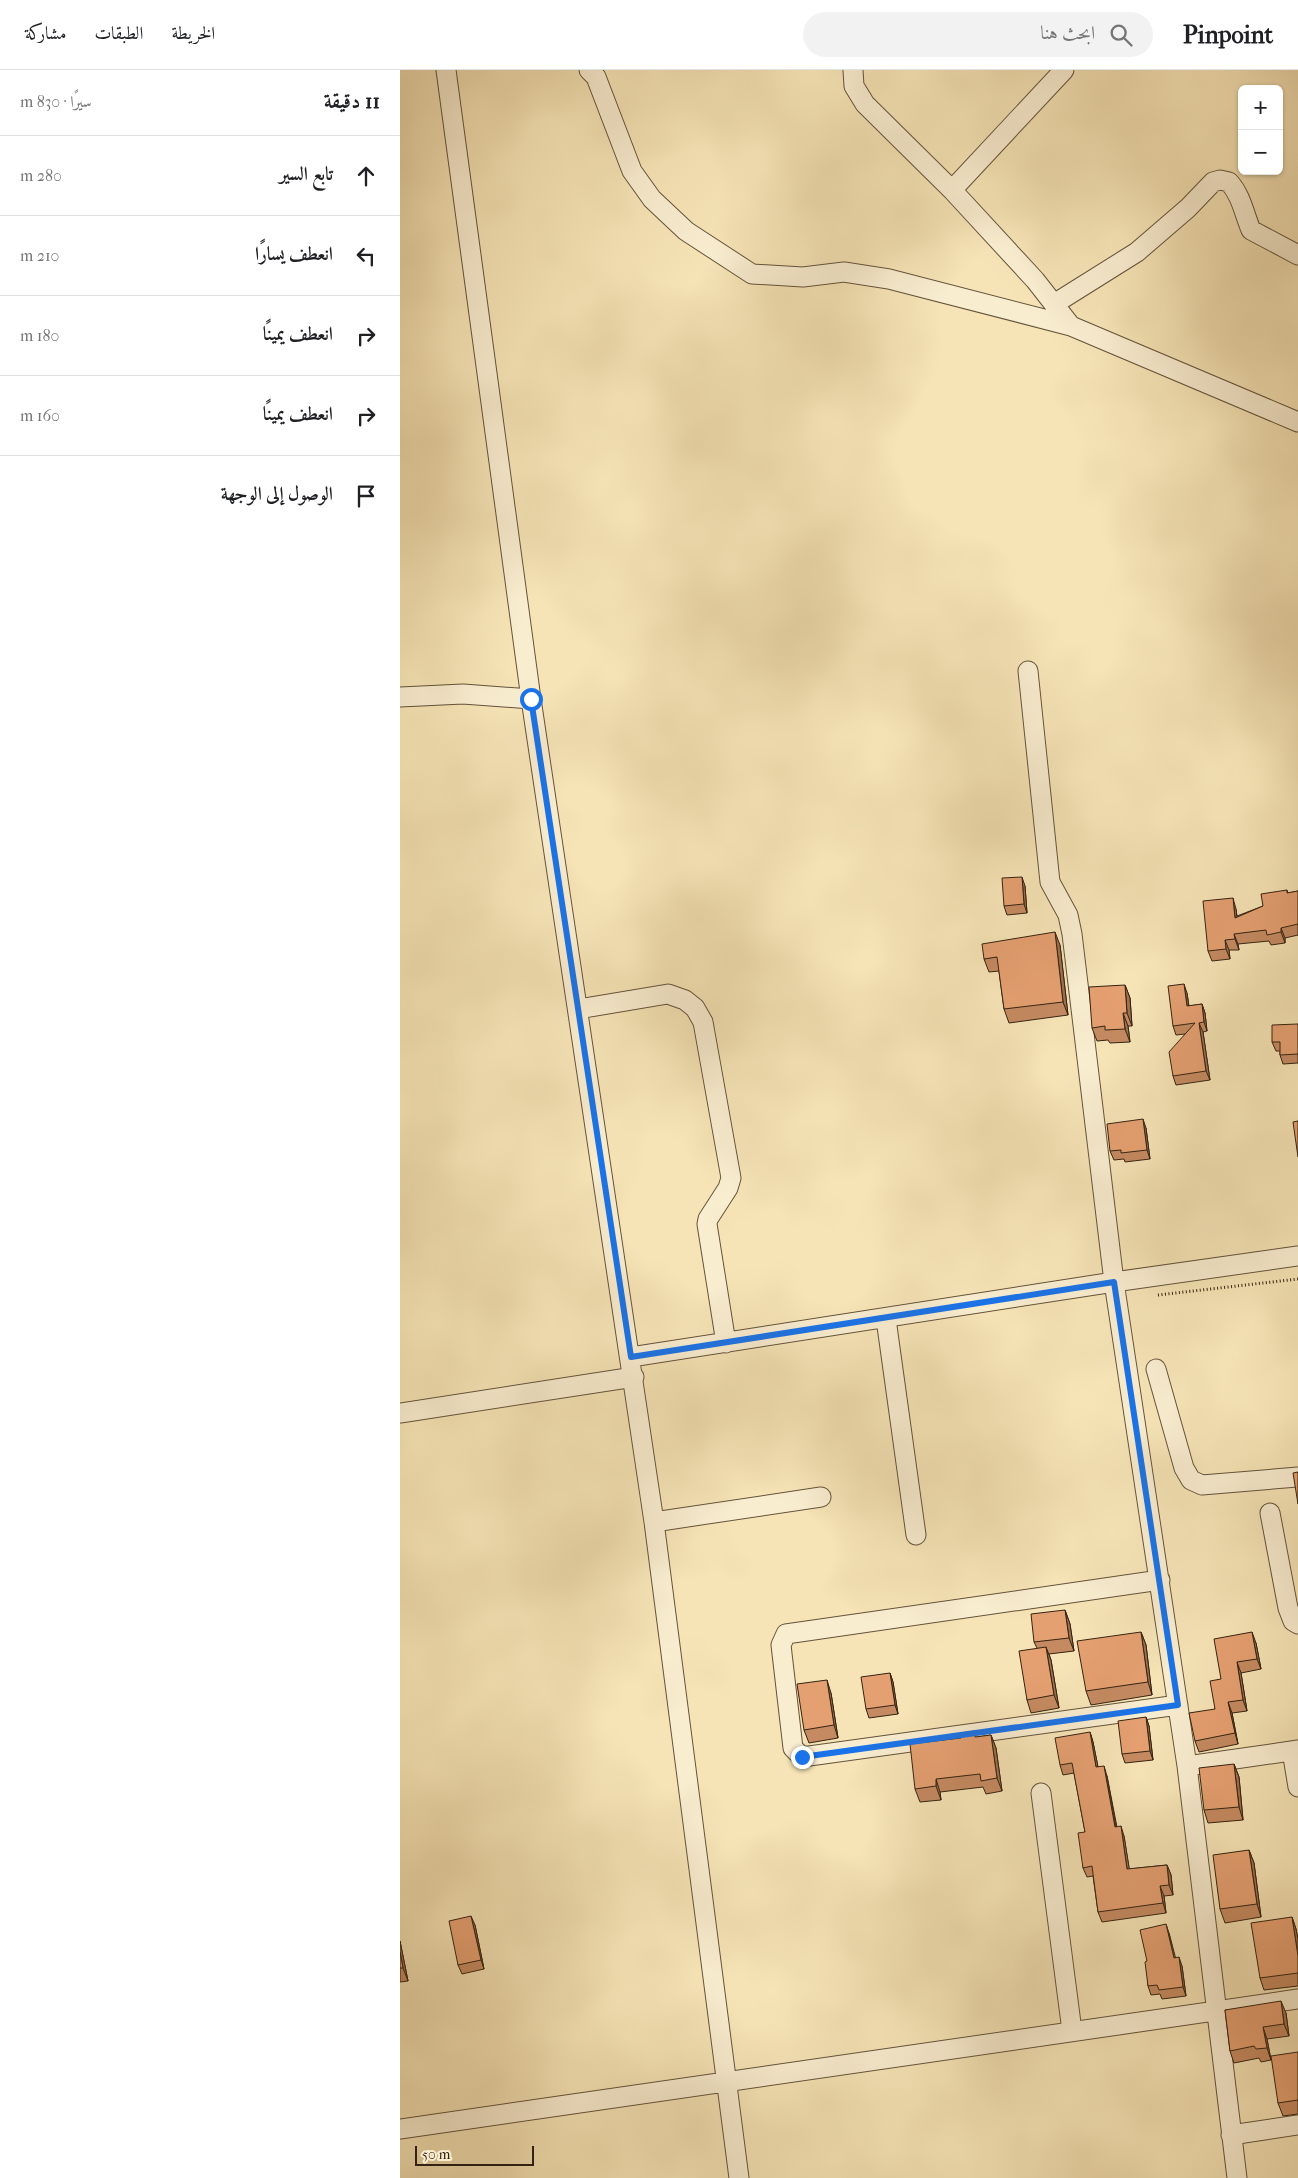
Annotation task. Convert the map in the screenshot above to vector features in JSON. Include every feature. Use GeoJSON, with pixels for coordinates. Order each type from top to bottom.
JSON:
{"type":"FeatureCollection","features":[{"type":"Feature","properties":{"kind":"street"},"geometry":{"type":"LineString","coordinates":[[446,70],[531,699],[634,1377],[739,2178]]}},
{"type":"Feature","properties":{"kind":"street"},"geometry":{"type":"LineString","coordinates":[[589,70],[596,77],[632,171],[652,199],[686,231],[752,274],[782,277],[844,272],[889,279],[1071,326],[1298,422]]}},
{"type":"Feature","properties":{"kind":"street"},"geometry":{"type":"LineString","coordinates":[[853,70],[854,86],[864,104],[952,190],[1036,280],[1071,326]]}},
{"type":"Feature","properties":{"kind":"street"},"geometry":{"type":"LineString","coordinates":[[952,190],[1064,70]]}},
{"type":"Feature","properties":{"kind":"street"},"geometry":{"type":"LineString","coordinates":[[1054,304],[1137,252],[1188,208],[1213,182],[1220,180],[1229,182],[1232,185],[1239,197],[1251,230],[1298,255]]}},
{"type":"Feature","properties":{"kind":"street"},"geometry":{"type":"LineString","coordinates":[[1028,671],[1050,882],[1068,915],[1072,934],[1114,1282],[1187,1766],[1237,2178]]}},
{"type":"Feature","properties":{"kind":"street"},"geometry":{"type":"LineString","coordinates":[[400,697],[463,694],[531,699]]}},
{"type":"Feature","properties":{"kind":"street"},"geometry":{"type":"LineString","coordinates":[[578,1009],[668,994],[685,1000],[695,1008],[703,1022],[731,1178],[728,1188],[708,1218],[707,1224],[726,1343]]}},
{"type":"Feature","properties":{"kind":"street"},"geometry":{"type":"LineString","coordinates":[[631,1357],[886,1319],[1114,1282],[1298,1256]]}},
{"type":"Feature","properties":{"kind":"street"},"geometry":{"type":"LineString","coordinates":[[886,1319],[916,1535]]}},
{"type":"Feature","properties":{"kind":"street"},"geometry":{"type":"LineString","coordinates":[[1156,1369],[1184,1468],[1191,1480],[1202,1484],[1298,1477]]}},
{"type":"Feature","properties":{"kind":"street"},"geometry":{"type":"LineString","coordinates":[[400,1413],[634,1377]]}},
{"type":"Feature","properties":{"kind":"street"},"geometry":{"type":"LineString","coordinates":[[654,1522],[821,1497]]}},
{"type":"Feature","properties":{"kind":"street"},"geometry":{"type":"LineString","coordinates":[[1270,1513],[1288,1608],[1293,1622],[1298,1624]]}},
{"type":"Feature","properties":{"kind":"street"},"geometry":{"type":"LineString","coordinates":[[1160,1580],[786,1634],[781,1645],[793,1748],[802,1757],[1178,1705]]}},
{"type":"Feature","properties":{"kind":"street"},"geometry":{"type":"LineString","coordinates":[[1187,1766],[1295,1750],[1298,1787]]}},
{"type":"Feature","properties":{"kind":"street"},"geometry":{"type":"LineString","coordinates":[[1042,1792],[1072,2032]]}},
{"type":"Feature","properties":{"kind":"street"},"geometry":{"type":"LineString","coordinates":[[400,2129],[1298,1999]]}},
{"type":"Feature","properties":{"kind":"street"},"geometry":{"type":"LineString","coordinates":[[1231,2135],[1298,2125]]}},
{"type":"Feature","properties":{"kind":"path"},"geometry":{"type":"LineString","coordinates":[[1158,1295],[1298,1279]]}},
{"type":"Feature","properties":{"kind":"building"},"geometry":{"type":"Polygon","coordinates":[[[1022,877],[1024,904],[1004,906],[1002,878],[1022,877]]]}},
{"type":"Feature","properties":{"kind":"building"},"geometry":{"type":"Polygon","coordinates":[[[1287,890],[1287,893],[1298,891],[1298,924],[1281,928],[1281,932],[1267,935],[1266,930],[1234,934],[1235,939],[1225,940],[1226,949],[1208,951],[1203,901],[1233,898],[1235,918],[1263,906],[1261,894],[1287,890]]]}},
{"type":"Feature","properties":{"kind":"building"},"geometry":{"type":"Polygon","coordinates":[[[1055,932],[1063,1002],[1004,1009],[997,957],[984,959],[982,944],[1055,932]]]}},
{"type":"Feature","properties":{"kind":"building"},"geometry":{"type":"Polygon","coordinates":[[[1184,984],[1187,1006],[1202,1004],[1204,1022],[1199,1023],[1206,1071],[1173,1076],[1169,1052],[1195,1023],[1173,1026],[1168,986],[1184,984]]]}},
{"type":"Feature","properties":{"kind":"building"},"geometry":{"type":"Polygon","coordinates":[[[1125,985],[1127,1013],[1123,1013],[1125,1029],[1105,1030],[1105,1026],[1092,1028],[1089,987],[1125,985]]]}},
{"type":"Feature","properties":{"kind":"building"},"geometry":{"type":"Polygon","coordinates":[[[1298,1024],[1298,1054],[1280,1055],[1280,1042],[1272,1042],[1272,1025],[1298,1024]]]}},
{"type":"Feature","properties":{"kind":"building"},"geometry":{"type":"Polygon","coordinates":[[[1143,1119],[1147,1150],[1121,1153],[1121,1150],[1110,1151],[1107,1124],[1143,1119]]]}},
{"type":"Feature","properties":{"kind":"building"},"geometry":{"type":"Polygon","coordinates":[[[1298,1121],[1298,1157],[1293,1122],[1298,1121]]]}},
{"type":"Feature","properties":{"kind":"building"},"geometry":{"type":"Polygon","coordinates":[[[1298,1472],[1298,1504],[1293,1473],[1298,1472]]]}},
{"type":"Feature","properties":{"kind":"building"},"geometry":{"type":"Polygon","coordinates":[[[1065,1610],[1069,1638],[1034,1642],[1031,1614],[1065,1610]]]}},
{"type":"Feature","properties":{"kind":"building"},"geometry":{"type":"Polygon","coordinates":[[[1141,1632],[1148,1682],[1086,1691],[1077,1641],[1141,1632]]]}},
{"type":"Feature","properties":{"kind":"building"},"geometry":{"type":"Polygon","coordinates":[[[1252,1632],[1257,1659],[1237,1662],[1243,1700],[1228,1702],[1235,1733],[1195,1741],[1189,1713],[1215,1709],[1210,1681],[1221,1679],[1214,1639],[1252,1632]]]}},
{"type":"Feature","properties":{"kind":"building"},"geometry":{"type":"Polygon","coordinates":[[[1046,1647],[1054,1695],[1027,1700],[1019,1651],[1046,1647]]]}},
{"type":"Feature","properties":{"kind":"building"},"geometry":{"type":"Polygon","coordinates":[[[890,1673],[895,1705],[866,1709],[861,1677],[890,1673]]]}},
{"type":"Feature","properties":{"kind":"building"},"geometry":{"type":"Polygon","coordinates":[[[827,1680],[834,1725],[804,1730],[797,1684],[827,1680]]]}},
{"type":"Feature","properties":{"kind":"building"},"geometry":{"type":"Polygon","coordinates":[[[1146,1717],[1150,1751],[1122,1754],[1118,1721],[1146,1717]]]}},
{"type":"Feature","properties":{"kind":"building"},"geometry":{"type":"Polygon","coordinates":[[[975,1731],[975,1737],[991,1735],[997,1778],[981,1781],[980,1774],[936,1779],[936,1786],[915,1789],[910,1744],[961,1738],[960,1733],[975,1731]]]}},
{"type":"Feature","properties":{"kind":"building"},"geometry":{"type":"Polygon","coordinates":[[[1090,1732],[1096,1767],[1104,1766],[1115,1827],[1121,1826],[1127,1869],[1167,1865],[1169,1885],[1160,1886],[1163,1903],[1098,1912],[1092,1866],[1083,1868],[1078,1833],[1085,1832],[1072,1763],[1060,1765],[1055,1738],[1090,1732]]]}},
{"type":"Feature","properties":{"kind":"building"},"geometry":{"type":"Polygon","coordinates":[[[1234,1764],[1239,1807],[1204,1810],[1199,1768],[1234,1764]]]}},
{"type":"Feature","properties":{"kind":"building"},"geometry":{"type":"Polygon","coordinates":[[[1249,1850],[1257,1904],[1220,1909],[1213,1855],[1249,1850]]]}},
{"type":"Feature","properties":{"kind":"building"},"geometry":{"type":"Polygon","coordinates":[[[471,1916],[481,1960],[458,1965],[449,1921],[471,1916]]]}},
{"type":"Feature","properties":{"kind":"building"},"geometry":{"type":"Polygon","coordinates":[[[1292,1917],[1298,1956],[1298,1973],[1260,1978],[1251,1923],[1292,1917]]]}},
{"type":"Feature","properties":{"kind":"building"},"geometry":{"type":"Polygon","coordinates":[[[1166,1924],[1174,1958],[1179,1957],[1183,1987],[1159,1990],[1157,1985],[1148,1986],[1145,1962],[1147,1961],[1140,1930],[1166,1924]]]}},
{"type":"Feature","properties":{"kind":"building"},"geometry":{"type":"Polygon","coordinates":[[[400,1952],[403,1968],[400,1968],[400,1952]]]}},
{"type":"Feature","properties":{"kind":"building"},"geometry":{"type":"Polygon","coordinates":[[[1281,2001],[1284,2024],[1263,2027],[1267,2048],[1256,2049],[1254,2046],[1230,2051],[1225,2010],[1281,2001]]]}},
{"type":"Feature","properties":{"kind":"building"},"geometry":{"type":"Polygon","coordinates":[[[1298,2052],[1298,2100],[1278,2103],[1271,2056],[1298,2052]]]}},
{"type":"Feature","properties":{"kind":"route"},"geometry":{"type":"LineString","coordinates":[[531,699],[631,1357],[886,1319],[1114,1282],[1178,1705],[802,1757]]}}]}
